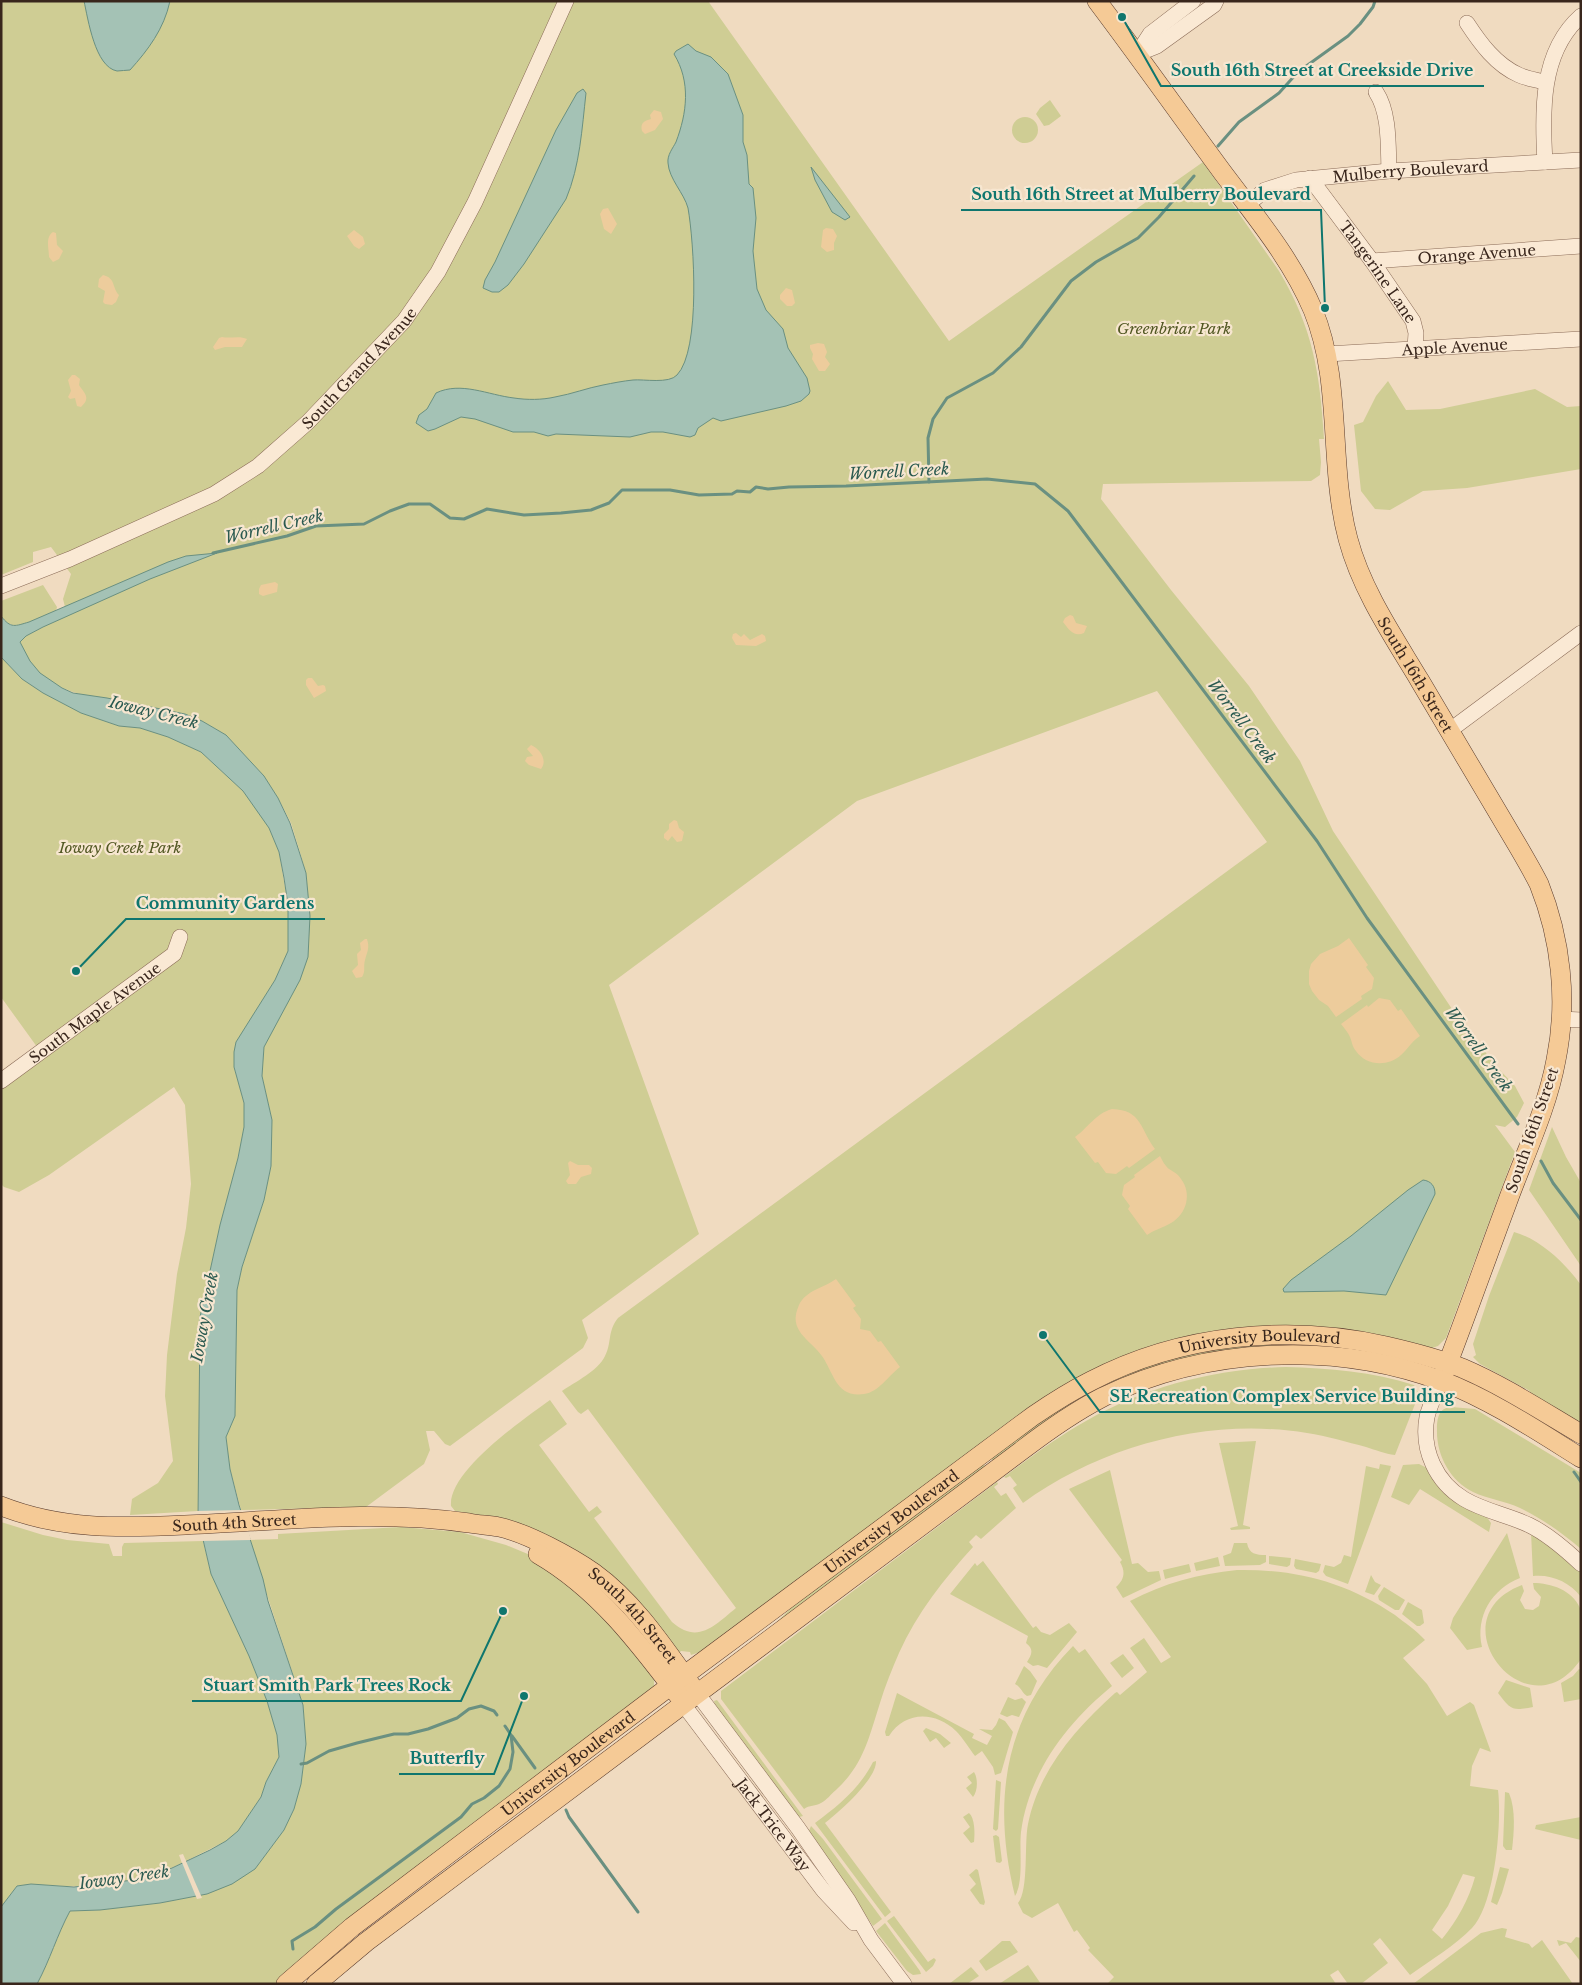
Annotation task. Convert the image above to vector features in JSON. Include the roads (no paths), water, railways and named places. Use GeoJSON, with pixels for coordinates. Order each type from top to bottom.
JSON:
{"type":"FeatureCollection","features":[{"type":"Feature","properties":{"kind":"main road","name":"South 16th Street"},"geometry":{"type":"LineString","coordinates":[[1097,1],[1279,248],[1297,277],[1314,312],[1327,354],[1341,501],[1349,540],[1357,566],[1387,626],[1519,848],[1538,884],[1551,919],[1559,956],[1561,1019],[1556,1060],[1546,1097],[1441,1381]]}},
{"type":"Feature","properties":{"kind":"main road","name":"University Boulevard"},"geometry":{"type":"LineString","coordinates":[[286,1984],[352,1927],[677,1681],[1033,1416],[1092,1380],[1123,1366],[1164,1352],[1201,1343],[1252,1335],[1330,1336],[1376,1344],[1448,1363],[1480,1376],[1514,1394],[1581,1434]]}},
{"type":"Feature","properties":{"kind":"main road","name":"University Boulevard"},"geometry":{"type":"LineString","coordinates":[[316,1984],[374,1936],[1048,1430],[1074,1413],[1130,1386],[1206,1363],[1254,1356],[1293,1354],[1336,1357],[1378,1364],[1441,1381],[1505,1411],[1581,1458]]}},
{"type":"Feature","properties":{"kind":"main road","name":"South 4th Street"},"geometry":{"type":"LineString","coordinates":[[1,1506],[46,1520],[82,1526],[171,1526],[327,1518],[418,1517],[471,1524],[496,1537],[532,1551],[568,1574],[616,1618],[677,1681],[690,1698]]}},
{"type":"Feature","properties":{"kind":"street","name":"South Grand Avenue"},"geometry":{"type":"LineString","coordinates":[[1,586],[58,564],[214,494],[258,466],[308,422],[393,333],[414,308],[449,254],[487,176],[566,1]]}},
{"type":"Feature","properties":{"kind":"street"},"geometry":{"type":"LineString","coordinates":[[1137,54],[1150,34],[1193,1]]}},
{"type":"Feature","properties":{"kind":"street"},"geometry":{"type":"LineString","coordinates":[[1137,54],[1157,46],[1214,5],[1216,1]]}},
{"type":"Feature","properties":{"kind":"street"},"geometry":{"type":"LineString","coordinates":[[1544,162],[1546,83],[1562,42],[1572,24],[1581,16]]}},
{"type":"Feature","properties":{"kind":"street"},"geometry":{"type":"LineString","coordinates":[[1467,23],[1478,40],[1500,64],[1521,76],[1546,83]]}},
{"type":"Feature","properties":{"kind":"street"},"geometry":{"type":"LineString","coordinates":[[1376,92],[1381,100],[1387,134],[1389,171]]}},
{"type":"Feature","properties":{"kind":"street","name":"Mulberry Boulevard"},"geometry":{"type":"LineString","coordinates":[[1247,206],[1265,190],[1288,182],[1310,178],[1389,171],[1581,160]]}},
{"type":"Feature","properties":{"kind":"street","name":"Tangerine Lane"},"geometry":{"type":"LineString","coordinates":[[1310,178],[1413,320],[1416,333],[1416,348]]}},
{"type":"Feature","properties":{"kind":"street","name":"Orange Avenue"},"geometry":{"type":"LineString","coordinates":[[1372,261],[1581,246]]}},
{"type":"Feature","properties":{"kind":"street","name":"Apple Avenue"},"geometry":{"type":"LineString","coordinates":[[1327,354],[1581,339]]}},
{"type":"Feature","properties":{"kind":"street"},"geometry":{"type":"LineString","coordinates":[[1450,731],[1581,633]]}},
{"type":"Feature","properties":{"kind":"street","name":"South Maple Avenue"},"geometry":{"type":"LineString","coordinates":[[1,1081],[174,954],[180,937]]}},
{"type":"Feature","properties":{"kind":"street"},"geometry":{"type":"LineString","coordinates":[[1561,1019],[1581,1020]]}},
{"type":"Feature","properties":{"kind":"street"},"geometry":{"type":"LineString","coordinates":[[1441,1381],[1427,1417],[1426,1440],[1432,1465],[1445,1483],[1464,1499],[1530,1525],[1556,1542],[1581,1564]]}},
{"type":"Feature","properties":{"kind":"street","name":"Jack Trice Way"},"geometry":{"type":"LineString","coordinates":[[690,1698],[819,1858],[848,1900],[871,1940],[904,1984]]}},
{"type":"Feature","properties":{"kind":"water"},"geometry":{"type":"Polygon","coordinates":[[[84,1],[170,1],[164,21],[143,55],[130,70],[117,71],[109,68],[98,52],[90,30],[84,1]]]}},
{"type":"Feature","properties":{"kind":"water"},"geometry":{"type":"Polygon","coordinates":[[[688,44],[696,51],[711,57],[728,74],[743,115],[743,142],[747,155],[749,184],[753,188],[756,218],[753,251],[757,289],[766,310],[783,329],[788,348],[807,378],[809,394],[801,401],[786,406],[721,421],[713,418],[698,428],[695,435],[690,437],[663,432],[651,432],[630,437],[556,434],[548,436],[534,432],[513,432],[475,419],[461,417],[428,431],[416,423],[419,415],[427,409],[436,393],[455,388],[514,398],[540,399],[561,396],[618,382],[662,380],[673,378],[677,375],[685,362],[693,320],[692,245],[688,208],[671,175],[668,160],[680,131],[686,98],[683,75],[674,54],[688,44]]]}},
{"type":"Feature","properties":{"kind":"water"},"geometry":{"type":"Polygon","coordinates":[[[583,89],[586,93],[580,147],[566,199],[524,264],[508,285],[499,292],[492,292],[483,288],[485,280],[556,130],[577,93],[583,89]]]}},
{"type":"Feature","properties":{"kind":"water"},"geometry":{"type":"Polygon","coordinates":[[[811,167],[850,217],[845,220],[832,212],[815,180],[811,167]]]}},
{"type":"Feature","properties":{"kind":"water","name":"Ioway Creek"},"geometry":{"type":"Polygon","coordinates":[[[217,553],[150,579],[43,627],[26,636],[20,642],[30,661],[40,673],[73,693],[185,714],[202,721],[226,735],[264,776],[278,798],[290,823],[306,873],[310,916],[308,957],[300,980],[264,1047],[262,1076],[272,1120],[271,1166],[264,1200],[242,1267],[237,1290],[235,1416],[226,1437],[230,1469],[239,1505],[263,1579],[268,1601],[303,1705],[306,1744],[301,1784],[294,1809],[284,1830],[255,1869],[232,1884],[207,1894],[160,1903],[100,1910],[70,1911],[37,1984],[1,1984],[1,1907],[17,1886],[31,1884],[74,1887],[142,1879],[172,1868],[210,1850],[226,1841],[238,1831],[261,1797],[266,1782],[279,1757],[277,1735],[267,1701],[249,1656],[211,1574],[198,1518],[200,1317],[244,1127],[244,1103],[234,1067],[236,1042],[275,980],[288,951],[288,905],[279,852],[269,828],[243,791],[201,752],[168,737],[140,728],[119,726],[81,713],[43,693],[22,679],[1,657],[1,616],[11,625],[29,622],[168,562],[186,556],[217,553]]]}},
{"type":"Feature","properties":{"kind":"water"},"geometry":{"type":"Polygon","coordinates":[[[1423,1180],[1432,1184],[1435,1194],[1386,1295],[1344,1291],[1284,1292],[1283,1289],[1291,1280],[1423,1180]]]}},
{"type":"Feature","properties":{"kind":"waterway"},"geometry":{"type":"LineString","coordinates":[[1218,146],[1239,122],[1279,93],[1298,72],[1348,36],[1360,24],[1373,7],[1375,1]]}},
{"type":"Feature","properties":{"kind":"waterway"},"geometry":{"type":"LineString","coordinates":[[929,482],[928,438],[933,419],[947,398],[993,373],[1021,347],[1071,281],[1096,262],[1138,238],[1159,217],[1194,176]]}},
{"type":"Feature","properties":{"kind":"waterway","name":"Worrell Creek"},"geometry":{"type":"LineString","coordinates":[[213,553],[287,536],[316,526],[364,524],[409,504],[430,504],[450,518],[464,519],[487,509],[524,515],[591,510],[609,503],[622,490],[670,490],[699,495],[732,494],[737,491],[750,492],[756,487],[768,489],[987,479],[1035,484],[1068,511],[1317,841],[1367,918],[1518,1124]]}},
{"type":"Feature","properties":{"kind":"waterway","name":"Worrell Creek"},"geometry":{"type":"LineString","coordinates":[[1541,1161],[1553,1183],[1581,1220]]}},
{"type":"Feature","properties":{"kind":"waterway"},"geometry":{"type":"LineString","coordinates":[[1574,1472],[1581,1482]]}},
{"type":"Feature","properties":{"kind":"waterway"},"geometry":{"type":"LineString","coordinates":[[301,1764],[307,1763],[329,1751],[357,1743],[394,1734],[408,1734],[428,1729],[457,1718],[469,1709],[481,1706],[494,1711],[497,1715]]}},
{"type":"Feature","properties":{"kind":"waterway"},"geometry":{"type":"LineString","coordinates":[[293,1949],[292,1941],[315,1927],[336,1909],[461,1817],[472,1804],[484,1798],[499,1786],[510,1769],[513,1752],[511,1735],[505,1726]]}},
{"type":"Feature","properties":{"kind":"waterway"},"geometry":{"type":"LineString","coordinates":[[512,1736],[535,1768]]}},
{"type":"Feature","properties":{"kind":"waterway"},"geometry":{"type":"LineString","coordinates":[[566,1810],[569,1817],[638,1912]]}},
{"type":"Feature","properties":{"kind":"place","name":"South 16th Street at Creekside Drive"},"geometry":{"type":"Point","coordinates":[1122,17]}},
{"type":"Feature","properties":{"kind":"place","name":"South 16th Street at Mulberry Boulevard"},"geometry":{"type":"Point","coordinates":[1325,308]}},
{"type":"Feature","properties":{"kind":"place","name":"Community Gardens"},"geometry":{"type":"Point","coordinates":[76,971]}},
{"type":"Feature","properties":{"kind":"place","name":"SE Recreation Complex Service Building"},"geometry":{"type":"Point","coordinates":[1043,1335]}},
{"type":"Feature","properties":{"kind":"place","name":"Stuart Smith Park Trees Rock"},"geometry":{"type":"Point","coordinates":[503,1611]}},
{"type":"Feature","properties":{"kind":"place","name":"Butterfly"},"geometry":{"type":"Point","coordinates":[524,1696]}},
{"type":"Feature","properties":{"kind":"park label","name":"Greenbriar Park"},"geometry":{"type":"Point","coordinates":[1174,328]}},
{"type":"Feature","properties":{"kind":"park label","name":"Ioway Creek Park"},"geometry":{"type":"Point","coordinates":[120,847]}}]}
